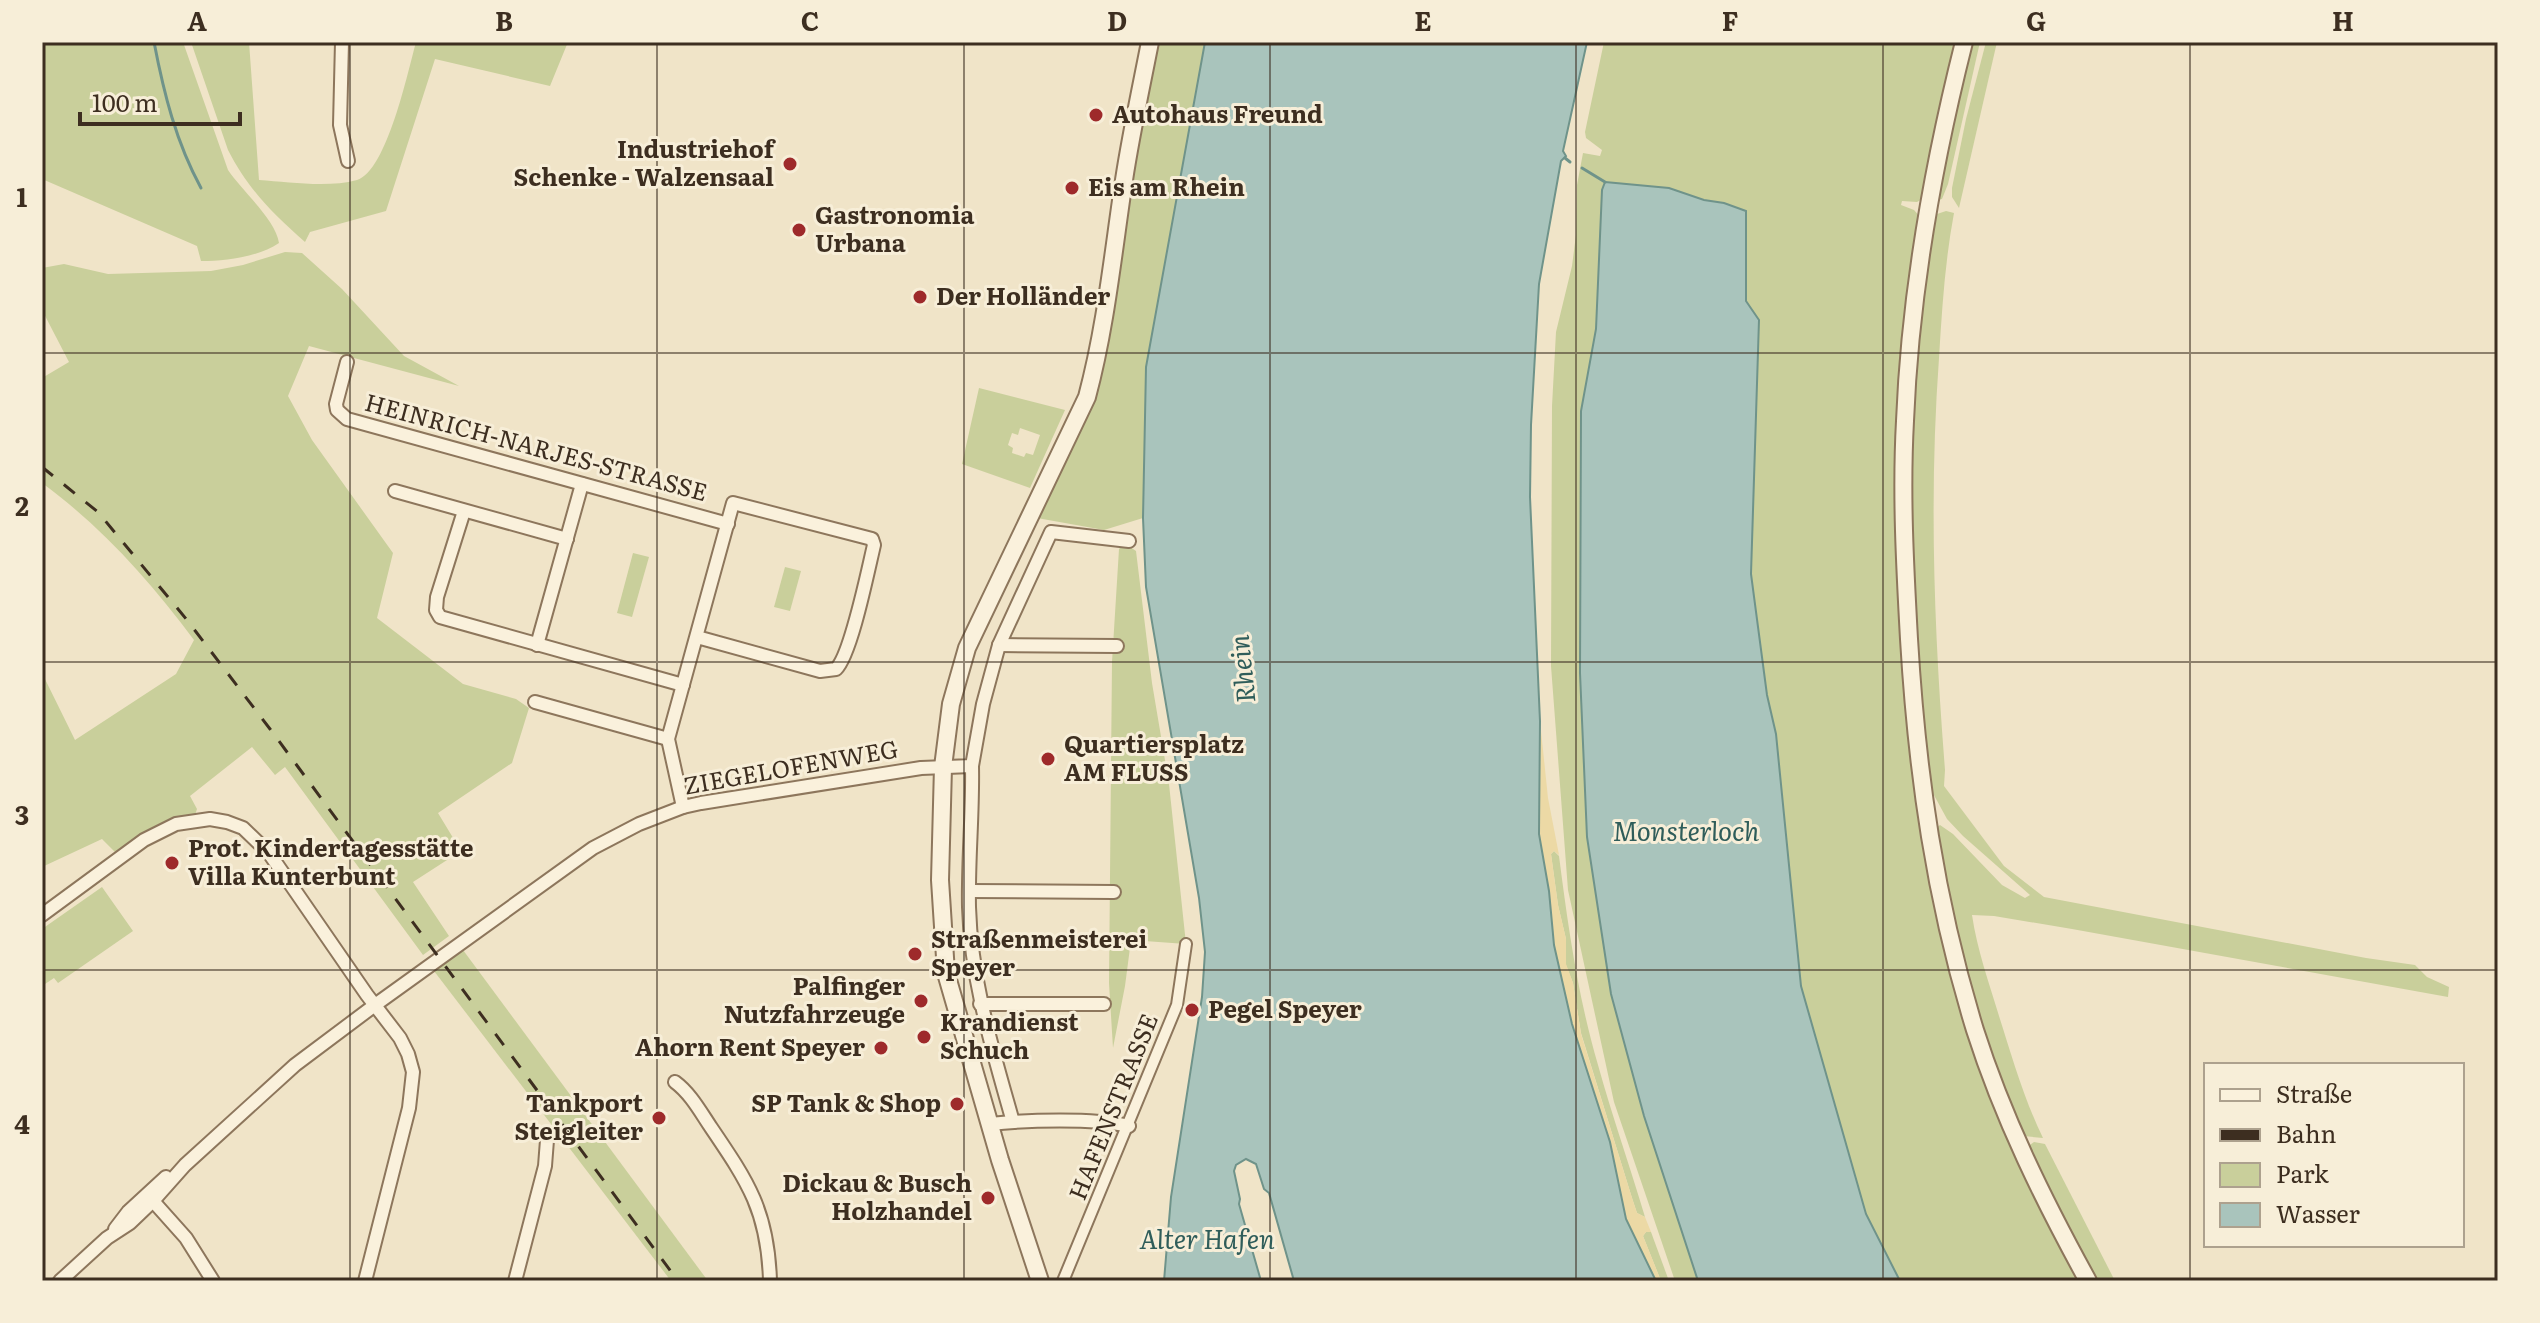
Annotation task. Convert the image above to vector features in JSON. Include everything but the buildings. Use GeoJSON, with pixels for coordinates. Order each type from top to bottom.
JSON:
{"type":"FeatureCollection","features":[{"type":"Feature","properties":{"kind":"street"},"geometry":{"type":"LineString","coordinates":[[342,42],[340,125],[348,161]]}},
{"type":"Feature","properties":{"kind":"street"},"geometry":{"type":"LineString","coordinates":[[1040,1281],[946,973],[940,880],[943,767],[951,704],[967,648],[1087,397],[1110,284],[1124,180],[1150,42]]}},
{"type":"Feature","properties":{"kind":"street"},"geometry":{"type":"LineString","coordinates":[[1964,42],[1945,124],[1923,247],[1905,421],[1903,537],[1920,777],[1943,911],[1976,1032],[2016,1138],[2056,1224],[2088,1281]]}},
{"type":"Feature","properties":{"kind":"street","name":"HEINRICH-NARJES-STRASSE"},"geometry":{"type":"LineString","coordinates":[[347,362],[336,404],[337,410],[347,419],[728,524]]}},
{"type":"Feature","properties":{"kind":"street"},"geometry":{"type":"LineString","coordinates":[[537,645],[582,484]]}},
{"type":"Feature","properties":{"kind":"street"},"geometry":{"type":"LineString","coordinates":[[395,491],[567,539]]}},
{"type":"Feature","properties":{"kind":"street"},"geometry":{"type":"LineString","coordinates":[[683,807],[668,739],[733,503],[872,539],[874,545],[851,634],[842,663],[836,669],[820,671],[697,637]]}},
{"type":"Feature","properties":{"kind":"street"},"geometry":{"type":"LineString","coordinates":[[464,511],[437,597],[436,610],[443,619],[683,685]]}},
{"type":"Feature","properties":{"kind":"street"},"geometry":{"type":"LineString","coordinates":[[1027,523],[1051,532],[1129,541]]}},
{"type":"Feature","properties":{"kind":"street"},"geometry":{"type":"LineString","coordinates":[[1013,1122],[980,1004],[970,927],[972,766],[977,732],[999,645],[1051,532]]}},
{"type":"Feature","properties":{"kind":"street"},"geometry":{"type":"LineString","coordinates":[[999,645],[1117,646]]}},
{"type":"Feature","properties":{"kind":"street"},"geometry":{"type":"LineString","coordinates":[[535,702],[668,739]]}},
{"type":"Feature","properties":{"kind":"street","name":"ZIEGELOFENWEG"},"geometry":{"type":"LineString","coordinates":[[185,1165],[295,1065],[582,855],[639,824],[683,807],[886,773],[972,766]]}},
{"type":"Feature","properties":{"kind":"street"},"geometry":{"type":"LineString","coordinates":[[42,915],[160,830],[192,820],[210,819],[243,828],[269,853],[400,1038],[413,1072],[413,1088],[365,1281]]}},
{"type":"Feature","properties":{"kind":"street"},"geometry":{"type":"LineString","coordinates":[[969,891],[1114,892]]}},
{"type":"Feature","properties":{"kind":"street","name":"HAFENSTRASSE"},"geometry":{"type":"LineString","coordinates":[[1063,1281],[1177,1005],[1186,944]]}},
{"type":"Feature","properties":{"kind":"street"},"geometry":{"type":"LineString","coordinates":[[980,1004],[1104,1004]]}},
{"type":"Feature","properties":{"kind":"street"},"geometry":{"type":"LineString","coordinates":[[675,1082],[687,1093],[750,1188],[764,1225],[770,1281]]}},
{"type":"Feature","properties":{"kind":"street"},"geometry":{"type":"LineString","coordinates":[[990,1124],[1105,1122],[1129,1126]]}},
{"type":"Feature","properties":{"kind":"street"},"geometry":{"type":"LineString","coordinates":[[515,1281],[545,1166],[547,1140]]}},
{"type":"Feature","properties":{"kind":"street"},"geometry":{"type":"LineString","coordinates":[[60,1281],[113,1233],[130,1223],[185,1165]]}},
{"type":"Feature","properties":{"kind":"street"},"geometry":{"type":"LineString","coordinates":[[113,1233],[117,1224],[136,1204],[173,1170],[185,1165]]}},
{"type":"Feature","properties":{"kind":"street"},"geometry":{"type":"LineString","coordinates":[[153,1201],[186,1238],[213,1281]]}},
{"type":"Feature","properties":{"kind":"green space"},"geometry":{"type":"Polygon","coordinates":[[[42,42],[183,42],[228,170],[266,216],[279,243],[242,257],[201,261],[197,246],[42,179],[42,42]]]}},
{"type":"Feature","properties":{"kind":"green space"},"geometry":{"type":"Polygon","coordinates":[[[191,42],[249,42],[259,180],[321,184],[357,180],[368,173],[378,159],[395,118],[416,42],[568,42],[550,86],[435,59],[386,211],[310,232],[305,242],[262,200],[228,150],[191,42]]]}},
{"type":"Feature","properties":{"kind":"green space"},"geometry":{"type":"Polygon","coordinates":[[[1157,42],[1205,42],[1146,367],[1143,518],[1104,530],[1037,518],[1082,424],[1157,42]]]}},
{"type":"Feature","properties":{"kind":"green space"},"geometry":{"type":"Polygon","coordinates":[[[1604,42],[1959,42],[1924,198],[1917,202],[1902,201],[1901,205],[1914,210],[1921,218],[1897,476],[1944,943],[2082,1281],[1900,1281],[1866,1214],[1801,986],[1776,734],[1767,695],[1751,574],[1759,320],[1746,301],[1746,211],[1669,188],[1602,190],[1596,329],[1581,411],[1581,506],[1644,1116],[1698,1281],[1675,1281],[1614,1102],[1568,890],[1551,666],[1552,406],[1556,332],[1572,266],[1577,185],[1583,153],[1600,156],[1602,150],[1586,138],[1585,132],[1604,42]]]}},
{"type":"Feature","properties":{"kind":"green space"},"geometry":{"type":"Polygon","coordinates":[[[1970,42],[1980,42],[1948,184],[1942,199],[1937,200],[1970,42]]]}},
{"type":"Feature","properties":{"kind":"green space"},"geometry":{"type":"Polygon","coordinates":[[[1986,42],[1997,42],[1959,208],[1952,197],[1952,188],[1986,42]]]}},
{"type":"Feature","properties":{"kind":"green space"},"geometry":{"type":"Polygon","coordinates":[[[1946,211],[1954,213],[1941,321],[1934,513],[1944,786],[2004,866],[2044,897],[2415,965],[2427,977],[2449,987],[2448,997],[2072,929],[1972,915],[2009,1047],[2043,1138],[2023,1136],[2019,1130],[1981,1027],[1955,932],[1936,828],[1940,825],[1953,834],[2002,885],[2025,898],[2030,895],[1947,819],[1929,786],[1915,635],[1909,467],[1919,313],[1934,215],[1946,211]]]}},
{"type":"Feature","properties":{"kind":"green space"},"geometry":{"type":"Polygon","coordinates":[[[285,252],[302,253],[342,289],[404,356],[459,386],[309,346],[288,396],[312,440],[393,553],[377,618],[463,684],[516,699],[529,708],[512,763],[438,813],[461,851],[413,882],[449,936],[423,955],[285,767],[275,775],[252,747],[190,796],[197,809],[195,815],[157,826],[115,852],[102,839],[42,867],[42,673],[75,740],[176,674],[194,640],[124,556],[85,518],[42,483],[42,378],[69,362],[42,310],[42,268],[64,264],[108,274],[211,271],[285,252]]]}},
{"type":"Feature","properties":{"kind":"green space"},"geometry":{"type":"Polygon","coordinates":[[[979,388],[1065,410],[1030,488],[962,464],[979,388]],[[1020,428],[1018,435],[1012,433],[1008,445],[1013,448],[1012,453],[1024,457],[1026,453],[1033,455],[1040,435],[1020,428]]]}},
{"type":"Feature","properties":{"kind":"green space"},"geometry":{"type":"Polygon","coordinates":[[[1124,543],[1136,551],[1152,683],[1169,784],[1186,944],[1131,940],[1113,1048],[1109,983],[1112,662],[1119,549],[1124,543]]]}},
{"type":"Feature","properties":{"kind":"green space"},"geometry":{"type":"Polygon","coordinates":[[[633,553],[649,557],[632,617],[617,613],[633,553]]]}},
{"type":"Feature","properties":{"kind":"green space"},"geometry":{"type":"Polygon","coordinates":[[[785,567],[801,571],[790,611],[774,607],[785,567]]]}},
{"type":"Feature","properties":{"kind":"green space"},"geometry":{"type":"Polygon","coordinates":[[[1554,851],[1559,856],[1574,961],[1591,1039],[1645,1217],[1637,1213],[1581,1033],[1573,983],[1566,965],[1566,939],[1551,854],[1554,851]]]}},
{"type":"Feature","properties":{"kind":"green space"},"geometry":{"type":"Polygon","coordinates":[[[102,887],[133,931],[58,983],[54,978],[45,984],[42,979],[42,929],[102,887]]]}},
{"type":"Feature","properties":{"kind":"green space"},"geometry":{"type":"Polygon","coordinates":[[[463,950],[708,1281],[671,1281],[434,971],[463,950]]]}},
{"type":"Feature","properties":{"kind":"green space"},"geometry":{"type":"Polygon","coordinates":[[[2034,1142],[2045,1144],[2115,1281],[2096,1281],[2027,1147],[2034,1142]]]}},
{"type":"Feature","properties":{"kind":"green space"},"geometry":{"type":"Polygon","coordinates":[[[1651,1232],[1669,1281],[1661,1281],[1643,1236],[1651,1232]]]}},
{"type":"Feature","properties":{"kind":"sand"},"geometry":{"type":"Polygon","coordinates":[[[1540,721],[1548,798],[1559,855],[1554,851],[1551,854],[1566,939],[1566,964],[1573,983],[1581,1034],[1637,1213],[1645,1217],[1651,1232],[1643,1236],[1661,1281],[1656,1281],[1626,1219],[1610,1142],[1572,1024],[1554,945],[1539,834],[1540,721]]]}},
{"type":"Feature","properties":{"kind":"water"},"geometry":{"type":"Polygon","coordinates":[[[1205,42],[1587,42],[1539,284],[1530,497],[1540,721],[1539,834],[1554,945],[1572,1024],[1610,1142],[1626,1219],[1656,1281],[1294,1281],[1269,1193],[1264,1189],[1256,1164],[1246,1159],[1236,1165],[1234,1171],[1239,1204],[1261,1281],[1164,1281],[1171,1197],[1202,997],[1205,952],[1199,898],[1146,587],[1143,518],[1146,367],[1205,42]]]}},
{"type":"Feature","properties":{"kind":"water","name":"Monsterloch"},"geometry":{"type":"Polygon","coordinates":[[[1605,182],[1669,188],[1746,211],[1746,301],[1759,320],[1751,574],[1767,695],[1776,734],[1801,986],[1866,1214],[1900,1281],[1698,1281],[1644,1116],[1611,994],[1587,837],[1580,673],[1581,411],[1596,329],[1602,190],[1605,182]]]}},
{"type":"Feature","properties":{"kind":"waterway"},"geometry":{"type":"LineString","coordinates":[[154,42],[172,117],[201,188]]}},
{"type":"Feature","properties":{"kind":"waterway"},"geometry":{"type":"LineString","coordinates":[[1565,158],[1570,162]]}},
{"type":"Feature","properties":{"kind":"waterway"},"geometry":{"type":"LineString","coordinates":[[1582,168],[1605,182]]}},
{"type":"Feature","properties":{"kind":"railway"},"geometry":{"type":"LineString","coordinates":[[42,467],[98,512],[187,620],[678,1281]]}},
{"type":"Feature","properties":{"kind":"place","name":"Autohaus Freund"},"geometry":{"type":"Point","coordinates":[1096,115]}},
{"type":"Feature","properties":{"kind":"place","name":"Industriehof Schenke - Walzensaal"},"geometry":{"type":"Point","coordinates":[790,164]}},
{"type":"Feature","properties":{"kind":"place","name":"Eis am Rhein"},"geometry":{"type":"Point","coordinates":[1072,188]}},
{"type":"Feature","properties":{"kind":"place","name":"Gastronomia Urbana"},"geometry":{"type":"Point","coordinates":[799,230]}},
{"type":"Feature","properties":{"kind":"place","name":"Der Holländer"},"geometry":{"type":"Point","coordinates":[920,297]}},
{"type":"Feature","properties":{"kind":"place","name":"Quartiersplatz AM FLUSS"},"geometry":{"type":"Point","coordinates":[1048,759]}},
{"type":"Feature","properties":{"kind":"place","name":"Prot. Kindertagesstätte Villa Kunterbunt"},"geometry":{"type":"Point","coordinates":[172,863]}},
{"type":"Feature","properties":{"kind":"place","name":"Straßenmeisterei Speyer"},"geometry":{"type":"Point","coordinates":[915,954]}},
{"type":"Feature","properties":{"kind":"place","name":"Palfinger Nutzfahrzeuge"},"geometry":{"type":"Point","coordinates":[921,1001]}},
{"type":"Feature","properties":{"kind":"place","name":"Pegel Speyer"},"geometry":{"type":"Point","coordinates":[1192,1010]}},
{"type":"Feature","properties":{"kind":"place","name":"Krandienst Schuch"},"geometry":{"type":"Point","coordinates":[924,1037]}},
{"type":"Feature","properties":{"kind":"place","name":"Ahorn Rent Speyer"},"geometry":{"type":"Point","coordinates":[881,1048]}},
{"type":"Feature","properties":{"kind":"place","name":"SP Tank & Shop"},"geometry":{"type":"Point","coordinates":[957,1104]}},
{"type":"Feature","properties":{"kind":"place","name":"Tankport Steigleiter"},"geometry":{"type":"Point","coordinates":[659,1118]}},
{"type":"Feature","properties":{"kind":"place","name":"Dickau & Busch Holzhandel"},"geometry":{"type":"Point","coordinates":[988,1198]}},
{"type":"Feature","properties":{"kind":"water label","name":"Rhein"},"geometry":{"type":"Point","coordinates":[1243,669]}},
{"type":"Feature","properties":{"kind":"water label","name":"Alter Hafen"},"geometry":{"type":"Point","coordinates":[1207,1240]}}]}
